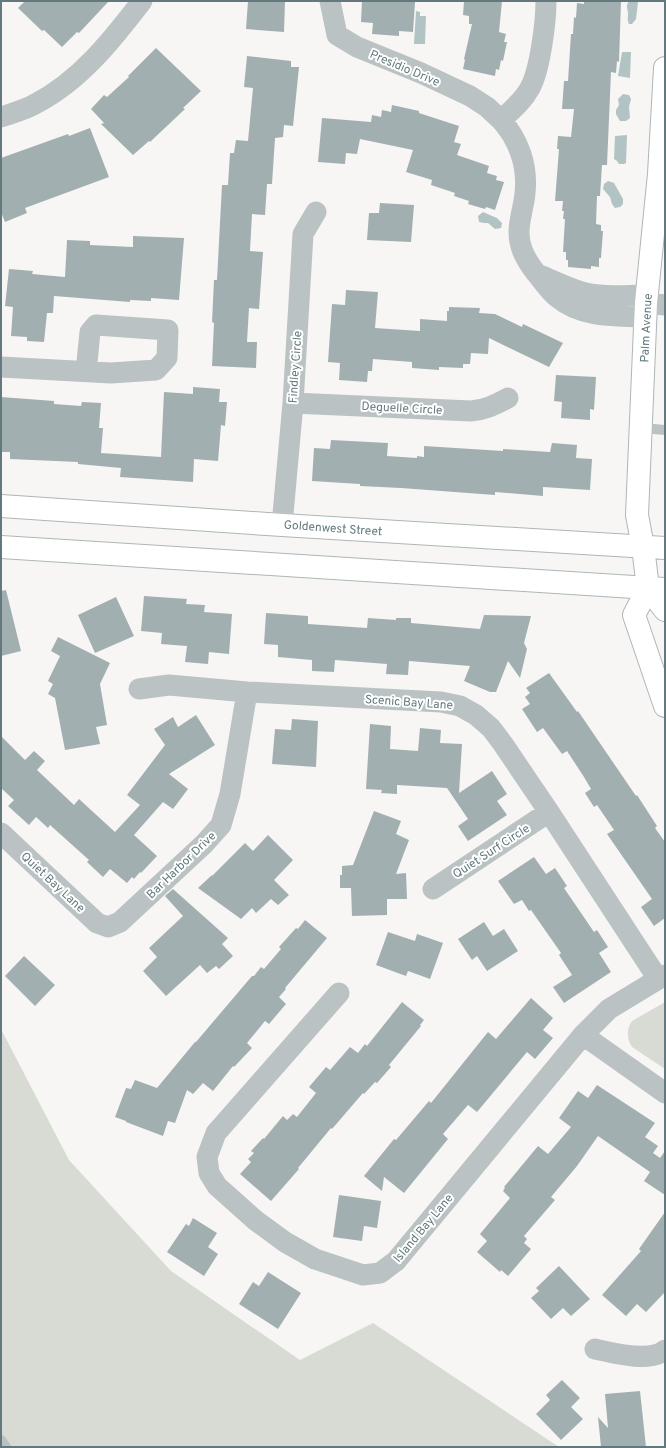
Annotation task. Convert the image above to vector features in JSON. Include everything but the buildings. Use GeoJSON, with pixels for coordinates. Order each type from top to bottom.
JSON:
{"type":"FeatureCollection","features":[{"type":"Feature","properties":{"kind":"main road","name":"Palm Avenue"},"geometry":{"type":"LineString","coordinates":[[656,588],[643,547],[637,515],[651,305],[662,174],[665,68]]}},
{"type":"Feature","properties":{"kind":"main road","name":"Goldenwest Street"},"geometry":{"type":"LineString","coordinates":[[1,506],[282,525],[665,548]]}},
{"type":"Feature","properties":{"kind":"main road"},"geometry":{"type":"LineString","coordinates":[[1,548],[656,588]]}},
{"type":"Feature","properties":{"kind":"main road"},"geometry":{"type":"LineString","coordinates":[[656,588],[665,610]]}},
{"type":"Feature","properties":{"kind":"main road"},"geometry":{"type":"LineString","coordinates":[[656,588],[634,615],[665,706]]}},
{"type":"Feature","properties":{"kind":"street"},"geometry":{"type":"LineString","coordinates":[[1,117],[35,104],[74,79],[115,37],[142,1]]}},
{"type":"Feature","properties":{"kind":"street","name":"Presidio Drive"},"geometry":{"type":"LineString","coordinates":[[330,1],[337,34],[356,47],[470,96],[487,107],[501,120],[511,133],[518,145],[522,158],[526,183],[519,239],[526,261],[559,299],[585,302],[602,315],[651,305]]}},
{"type":"Feature","properties":{"kind":"street"},"geometry":{"type":"LineString","coordinates":[[501,120],[516,107],[531,87],[535,76],[540,50],[546,1]]}},
{"type":"Feature","properties":{"kind":"street","name":"Findley Circle"},"geometry":{"type":"LineString","coordinates":[[282,525],[293,403],[303,234],[316,212]]}},
{"type":"Feature","properties":{"kind":"street"},"geometry":{"type":"LineString","coordinates":[[1,367],[86,372]]}},
{"type":"Feature","properties":{"kind":"street","name":"Deguelle Circle"},"geometry":{"type":"LineString","coordinates":[[293,403],[471,411],[483,410],[508,398]]}},
{"type":"Feature","properties":{"kind":"street","name":"Scenic Bay Lane"},"geometry":{"type":"LineString","coordinates":[[139,689],[169,685],[247,692],[441,702],[460,706],[476,715],[491,728],[503,744],[661,977]]}},
{"type":"Feature","properties":{"kind":"street","name":"Bar Harbor Drive"},"geometry":{"type":"LineString","coordinates":[[108,927],[120,922],[204,844],[215,833],[221,824],[230,794],[247,692]]}},
{"type":"Feature","properties":{"kind":"street","name":"Quiet Surf Circle"},"geometry":{"type":"LineString","coordinates":[[433,889],[549,812]]}},
{"type":"Feature","properties":{"kind":"street","name":"Quiet Bay Lane"},"geometry":{"type":"LineString","coordinates":[[1,833],[97,923],[108,927]]}},
{"type":"Feature","properties":{"kind":"street","name":"Island Bay Lane"},"geometry":{"type":"LineString","coordinates":[[340,993],[216,1133],[207,1157],[209,1173],[216,1186],[255,1220],[285,1242],[315,1259],[363,1274],[380,1273],[396,1261],[583,1035],[609,1009],[661,977]]}},
{"type":"Feature","properties":{"kind":"street"},"geometry":{"type":"LineString","coordinates":[[583,1035],[665,1093]]}},
{"type":"Feature","properties":{"kind":"street"},"geometry":{"type":"LineString","coordinates":[[594,1349],[630,1357],[660,1354],[665,1350]]}},
{"type":"Feature","properties":{"kind":"lane"},"geometry":{"type":"LineString","coordinates":[[642,428],[665,430]]}},
{"type":"Feature","properties":{"kind":"lane"},"geometry":{"type":"LineString","coordinates":[[1,1440],[6,1447]]}},
{"type":"Feature","properties":{"kind":"shaded area"},"geometry":{"type":"Polygon","coordinates":[[[629,1],[638,2],[636,19],[632,24],[629,24],[628,20],[627,6],[629,1]]]}},
{"type":"Feature","properties":{"kind":"shaded area"},"geometry":{"type":"Polygon","coordinates":[[[416,11],[420,12],[420,16],[426,16],[425,44],[414,44],[416,11]]]}},
{"type":"Feature","properties":{"kind":"shaded area"},"geometry":{"type":"Polygon","coordinates":[[[622,52],[631,52],[630,78],[618,76],[622,52]]]}},
{"type":"Feature","properties":{"kind":"shaded area"},"geometry":{"type":"Polygon","coordinates":[[[623,94],[629,95],[631,99],[629,107],[630,118],[626,121],[620,121],[616,114],[616,110],[619,105],[618,99],[623,94]]]}},
{"type":"Feature","properties":{"kind":"shaded area"},"geometry":{"type":"Polygon","coordinates":[[[627,135],[626,163],[619,164],[614,159],[615,136],[627,135]]]}},
{"type":"Feature","properties":{"kind":"shaded area"},"geometry":{"type":"Polygon","coordinates":[[[608,181],[614,183],[623,199],[623,204],[620,207],[615,208],[610,197],[603,189],[604,184],[608,181]]]}},
{"type":"Feature","properties":{"kind":"shaded area"},"geometry":{"type":"Polygon","coordinates":[[[483,212],[497,218],[502,223],[501,228],[495,229],[488,223],[479,222],[478,216],[483,212]]]}},
{"type":"Feature","properties":{"kind":"shaded area"},"geometry":{"type":"Polygon","coordinates":[[[665,1002],[665,1069],[632,1047],[628,1034],[632,1021],[665,1002]]]}},
{"type":"Feature","properties":{"kind":"shaded area"},"geometry":{"type":"Polygon","coordinates":[[[1,1029],[69,1160],[171,1271],[300,1360],[373,1323],[559,1447],[1,1447],[1,1029]]]}}]}
